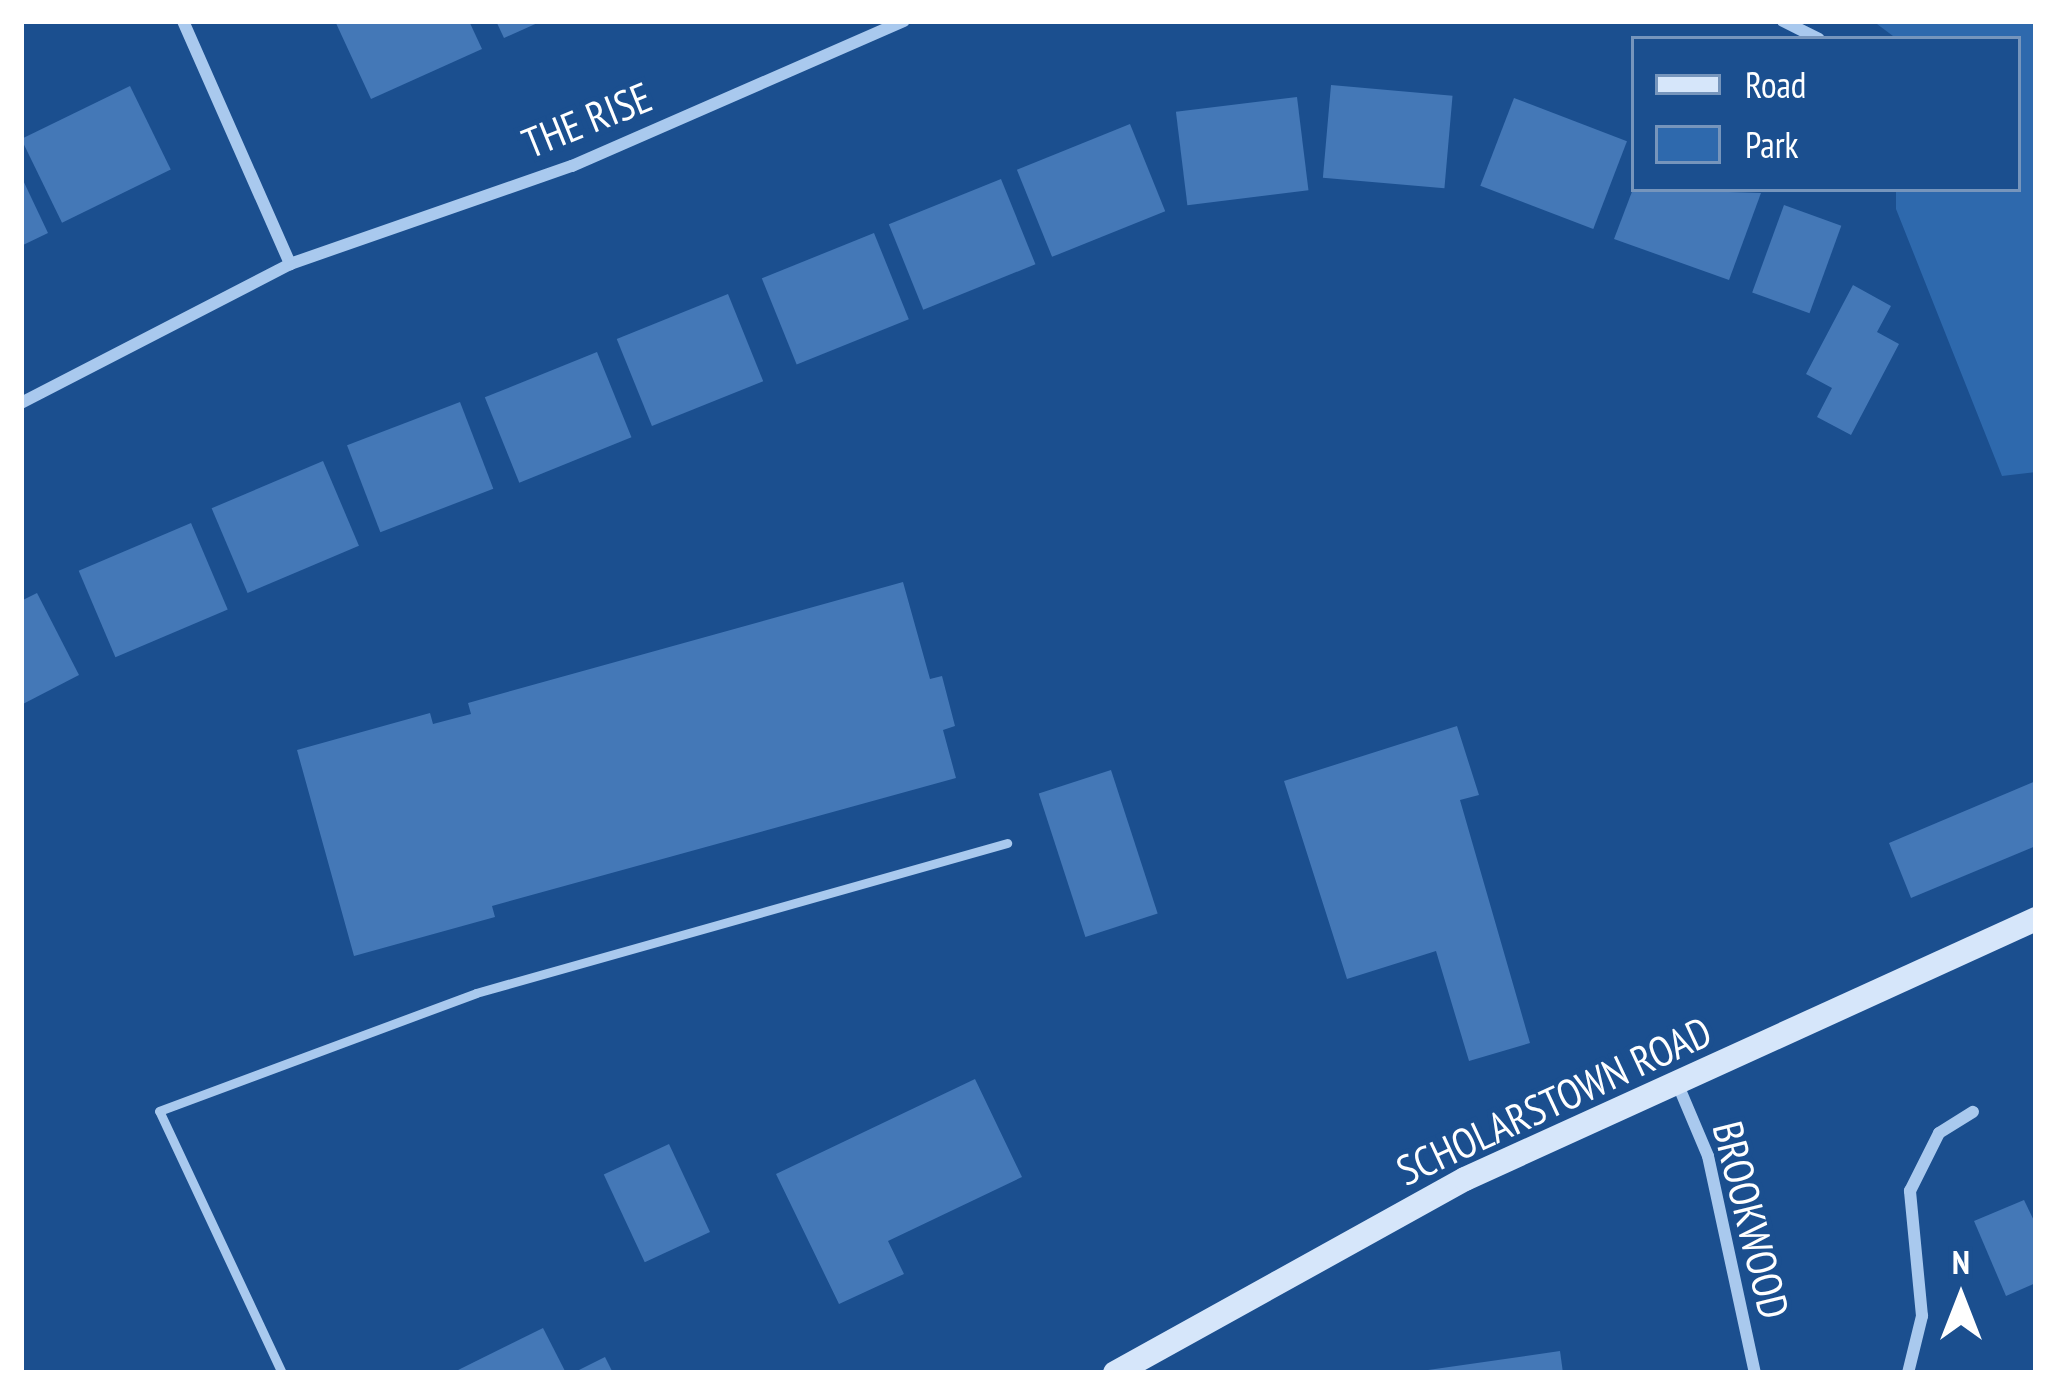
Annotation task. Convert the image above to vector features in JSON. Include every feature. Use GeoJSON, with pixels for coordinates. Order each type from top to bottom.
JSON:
{"type":"FeatureCollection","features":[{"type":"Feature","properties":{"kind":"main road","name":"SCHOLARSTOWN ROAD"},"geometry":{"type":"LineString","coordinates":[[1115,1373],[1465,1180],[2036,919]]}},
{"type":"Feature","properties":{"kind":"street"},"geometry":{"type":"LineString","coordinates":[[183,21],[290,264]]}},
{"type":"Feature","properties":{"kind":"street","name":"THE RISE"},"geometry":{"type":"LineString","coordinates":[[21,403],[290,264],[572,166],[904,21]]}},
{"type":"Feature","properties":{"kind":"street"},"geometry":{"type":"LineString","coordinates":[[1783,21],[1813,36]]}},
{"type":"Feature","properties":{"kind":"street","name":"BROOKWOOD"},"geometry":{"type":"LineString","coordinates":[[1678,1085],[1708,1156],[1755,1373]]}},
{"type":"Feature","properties":{"kind":"street"},"geometry":{"type":"LineString","coordinates":[[1907,1373],[1922,1316],[1910,1191],[1939,1133],[1972,1112]]}},
{"type":"Feature","properties":{"kind":"lane"},"geometry":{"type":"LineString","coordinates":[[282,1373],[158,1111],[476,993],[1007,843]]}},
{"type":"Feature","properties":{"kind":"green space"},"geometry":{"type":"Polygon","coordinates":[[[1873,21],[2036,21],[2036,472],[2002,476],[1896,209],[1896,192],[2021,192],[2021,36],[1893,36],[1873,21]]]}},
{"type":"Feature","properties":{"kind":"building"},"geometry":{"type":"Polygon","coordinates":[[[335,21],[469,21],[482,49],[371,99],[335,21]]]}},
{"type":"Feature","properties":{"kind":"building"},"geometry":{"type":"Polygon","coordinates":[[[496,21],[542,21],[504,38],[496,21]]]}},
{"type":"Feature","properties":{"kind":"building"},"geometry":{"type":"Polygon","coordinates":[[[1331,85],[1453,96],[1444,188],[1323,178],[1331,85]]]}},
{"type":"Feature","properties":{"kind":"building"},"geometry":{"type":"Polygon","coordinates":[[[130,86],[171,170],[62,223],[21,139],[130,86]]]}},
{"type":"Feature","properties":{"kind":"building"},"geometry":{"type":"Polygon","coordinates":[[[1297,97],[1308,190],[1187,205],[1176,112],[1297,97]]]}},
{"type":"Feature","properties":{"kind":"building"},"geometry":{"type":"Polygon","coordinates":[[[1514,98],[1627,141],[1593,229],[1480,186],[1514,98]]]}},
{"type":"Feature","properties":{"kind":"building"},"geometry":{"type":"Polygon","coordinates":[[[1130,124],[1165,211],[1052,257],[1017,170],[1130,124]]]}},
{"type":"Feature","properties":{"kind":"building"},"geometry":{"type":"Polygon","coordinates":[[[21,176],[48,233],[21,246],[21,176]]]}},
{"type":"Feature","properties":{"kind":"building"},"geometry":{"type":"Polygon","coordinates":[[[1001,179],[1035,264],[923,310],[889,224],[1001,179]]]}},
{"type":"Feature","properties":{"kind":"building"},"geometry":{"type":"Polygon","coordinates":[[[1632,192],[1761,193],[1729,280],[1614,239],[1632,192]]]}},
{"type":"Feature","properties":{"kind":"building"},"geometry":{"type":"Polygon","coordinates":[[[1784,205],[1841,226],[1810,313],[1752,292],[1784,205]]]}},
{"type":"Feature","properties":{"kind":"building"},"geometry":{"type":"Polygon","coordinates":[[[874,233],[909,319],[797,365],[762,278],[874,233]]]}},
{"type":"Feature","properties":{"kind":"building"},"geometry":{"type":"Polygon","coordinates":[[[1853,285],[1891,306],[1877,332],[1899,344],[1851,435],[1817,417],[1832,388],[1806,374],[1853,285]]]}},
{"type":"Feature","properties":{"kind":"building"},"geometry":{"type":"Polygon","coordinates":[[[728,294],[763,381],[652,426],[617,339],[728,294]]]}},
{"type":"Feature","properties":{"kind":"building"},"geometry":{"type":"Polygon","coordinates":[[[597,352],[631,437],[519,483],[485,397],[597,352]]]}},
{"type":"Feature","properties":{"kind":"building"},"geometry":{"type":"Polygon","coordinates":[[[460,402],[493,489],[380,532],[347,445],[460,402]]]}},
{"type":"Feature","properties":{"kind":"building"},"geometry":{"type":"Polygon","coordinates":[[[323,461],[359,546],[248,593],[212,508],[323,461]]]}},
{"type":"Feature","properties":{"kind":"building"},"geometry":{"type":"Polygon","coordinates":[[[191,523],[228,610],[115,657],[79,571],[191,523]]]}},
{"type":"Feature","properties":{"kind":"building"},"geometry":{"type":"Polygon","coordinates":[[[903,582],[930,679],[942,676],[955,726],[943,730],[956,778],[492,906],[495,917],[354,956],[297,750],[430,713],[433,724],[471,714],[468,703],[903,582]]]}},
{"type":"Feature","properties":{"kind":"building"},"geometry":{"type":"Polygon","coordinates":[[[37,593],[79,675],[21,705],[21,601],[37,593]]]}},
{"type":"Feature","properties":{"kind":"building"},"geometry":{"type":"Polygon","coordinates":[[[1457,726],[1479,795],[1460,800],[1530,1043],[1469,1061],[1436,951],[1347,979],[1284,781],[1457,726]]]}},
{"type":"Feature","properties":{"kind":"building"},"geometry":{"type":"Polygon","coordinates":[[[1111,770],[1158,914],[1085,937],[1039,793],[1111,770]]]}},
{"type":"Feature","properties":{"kind":"building"},"geometry":{"type":"Polygon","coordinates":[[[2036,781],[2036,846],[1911,898],[1889,843],[2036,781]]]}},
{"type":"Feature","properties":{"kind":"building"},"geometry":{"type":"Polygon","coordinates":[[[975,1079],[1022,1177],[888,1241],[904,1274],[839,1304],[776,1174],[975,1079]]]}},
{"type":"Feature","properties":{"kind":"building"},"geometry":{"type":"Polygon","coordinates":[[[669,1144],[710,1232],[645,1262],[604,1174],[669,1144]]]}},
{"type":"Feature","properties":{"kind":"building"},"geometry":{"type":"Polygon","coordinates":[[[2024,1200],[2036,1225],[2036,1283],[2006,1296],[1974,1221],[2024,1200]]]}},
{"type":"Feature","properties":{"kind":"building"},"geometry":{"type":"Polygon","coordinates":[[[543,1328],[566,1373],[452,1373],[543,1328]]]}},
{"type":"Feature","properties":{"kind":"building"},"geometry":{"type":"Polygon","coordinates":[[[1560,1351],[1563,1373],[1428,1373],[1428,1370],[1560,1351]]]}},
{"type":"Feature","properties":{"kind":"building"},"geometry":{"type":"Polygon","coordinates":[[[605,1357],[613,1373],[573,1373],[605,1357]]]}}]}
